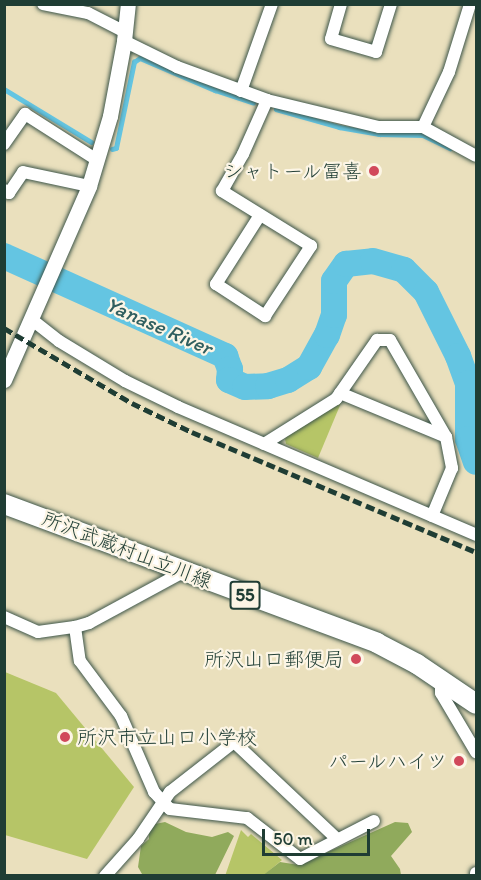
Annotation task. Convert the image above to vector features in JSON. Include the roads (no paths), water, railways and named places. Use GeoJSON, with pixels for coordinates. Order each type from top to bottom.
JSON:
{"type":"FeatureCollection","features":[{"type":"Feature","properties":{"kind":"main road","name":"所沢武蔵村山立川線"},"geometry":{"type":"LineString","coordinates":[[4,504],[377,643],[441,679],[477,704]]}},
{"type":"Feature","properties":{"kind":"street"},"geometry":{"type":"LineString","coordinates":[[43,4],[88,13],[177,67],[241,92],[379,127],[423,127],[477,156]]}},
{"type":"Feature","properties":{"kind":"street"},"geometry":{"type":"LineString","coordinates":[[4,380],[56,264],[97,160],[110,116],[125,37],[128,4]]}},
{"type":"Feature","properties":{"kind":"street"},"geometry":{"type":"LineString","coordinates":[[241,92],[272,4]]}},
{"type":"Feature","properties":{"kind":"street"},"geometry":{"type":"LineString","coordinates":[[341,4],[331,39],[376,52],[391,4]]}},
{"type":"Feature","properties":{"kind":"street"},"geometry":{"type":"LineString","coordinates":[[423,127],[449,72],[470,4]]}},
{"type":"Feature","properties":{"kind":"street"},"geometry":{"type":"LineString","coordinates":[[260,214],[216,284],[265,316],[311,246],[260,214],[222,191],[243,154],[267,100]]}},
{"type":"Feature","properties":{"kind":"street"},"geometry":{"type":"LineString","coordinates":[[4,144],[25,114],[97,160]]}},
{"type":"Feature","properties":{"kind":"street"},"geometry":{"type":"LineString","coordinates":[[4,190],[9,193],[24,172],[88,186]]}},
{"type":"Feature","properties":{"kind":"street"},"geometry":{"type":"LineString","coordinates":[[31,319],[59,341],[125,381],[264,444],[477,535]]}},
{"type":"Feature","properties":{"kind":"street"},"geometry":{"type":"LineString","coordinates":[[264,444],[336,399],[377,340],[390,340],[446,437],[452,468],[432,516]]}},
{"type":"Feature","properties":{"kind":"street"},"geometry":{"type":"LineString","coordinates":[[340,393],[446,437]]}},
{"type":"Feature","properties":{"kind":"street"},"geometry":{"type":"LineString","coordinates":[[4,617],[38,632],[75,627],[89,623],[183,572]]}},
{"type":"Feature","properties":{"kind":"street"},"geometry":{"type":"LineString","coordinates":[[75,627],[80,661],[121,716],[154,792],[170,809],[247,818],[300,859],[374,821]]}},
{"type":"Feature","properties":{"kind":"street"},"geometry":{"type":"LineString","coordinates":[[441,679],[441,693],[477,752]]}},
{"type":"Feature","properties":{"kind":"street"},"geometry":{"type":"LineString","coordinates":[[105,876],[138,839],[170,792],[234,742],[337,839]]}},
{"type":"Feature","properties":{"kind":"waterway"},"geometry":{"type":"LineString","coordinates":[[112,149],[116,148],[134,62],[140,58],[215,90],[253,102]]}},
{"type":"Feature","properties":{"kind":"waterway"},"geometry":{"type":"LineString","coordinates":[[4,89],[91,142]]}},
{"type":"Feature","properties":{"kind":"waterway"},"geometry":{"type":"LineString","coordinates":[[276,109],[339,127],[379,134],[423,135],[450,148]]}},
{"type":"Feature","properties":{"kind":"waterway","name":"Yanase River"},"geometry":{"type":"LineString","coordinates":[[4,256],[225,356],[230,369],[229,380],[245,387],[268,386],[288,380],[309,367],[327,335],[334,315],[334,281],[346,264],[373,261],[404,270],[426,292],[458,356],[468,383],[468,439],[476,462]]}},
{"type":"Feature","properties":{"kind":"railway"},"geometry":{"type":"LineString","coordinates":[[4,328],[132,403],[192,432],[476,552]]}},
{"type":"Feature","properties":{"kind":"place","name":"シャトール冨喜"},"geometry":{"type":"Point","coordinates":[374,171]}},
{"type":"Feature","properties":{"kind":"place","name":"所沢山口郵便局"},"geometry":{"type":"Point","coordinates":[356,659]}},
{"type":"Feature","properties":{"kind":"place","name":"所沢市立山口小学校"},"geometry":{"type":"Point","coordinates":[65,737]}},
{"type":"Feature","properties":{"kind":"place","name":"パールハイツ"},"geometry":{"type":"Point","coordinates":[459,761]}}]}
